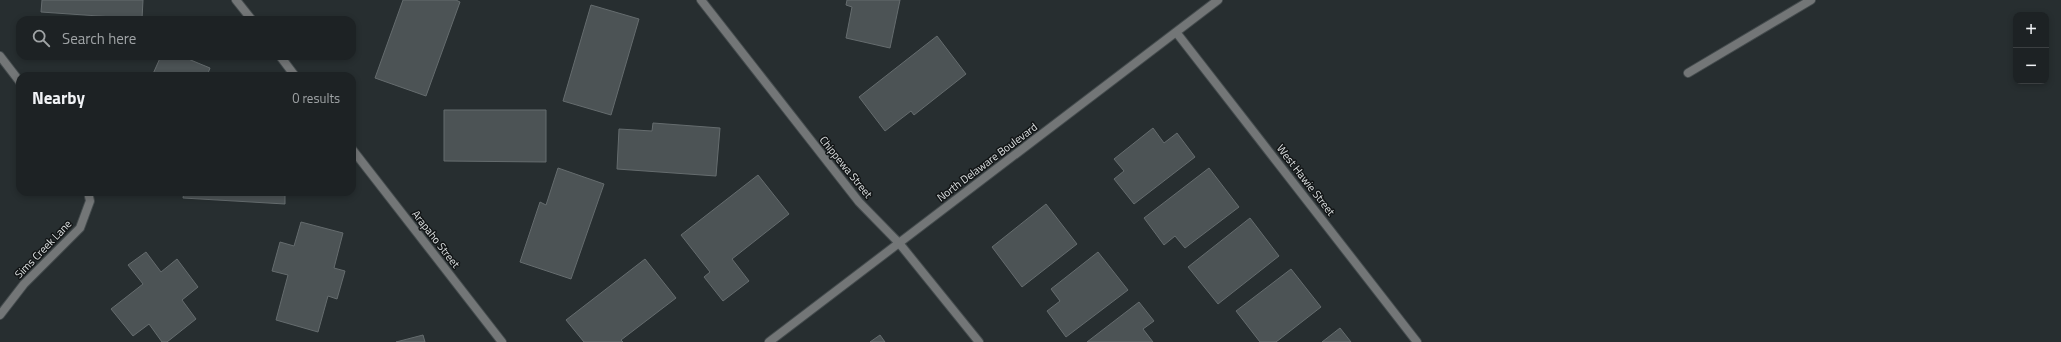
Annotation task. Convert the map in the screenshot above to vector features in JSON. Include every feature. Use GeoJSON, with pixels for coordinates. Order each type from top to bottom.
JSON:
{"type":"FeatureCollection","features":[{"type":"Feature","properties":{"kind":"street"},"geometry":{"type":"LineString","coordinates":[[236,0],[249,16]]}},
{"type":"Feature","properties":{"kind":"street","name":"Chippewa Street"},"geometry":{"type":"LineString","coordinates":[[701,0],[859,202],[899,243],[979,342]]}},
{"type":"Feature","properties":{"kind":"street","name":"North Delaware Boulevard"},"geometry":{"type":"LineString","coordinates":[[769,342],[1218,0]]}},
{"type":"Feature","properties":{"kind":"street"},"geometry":{"type":"LineString","coordinates":[[1688,73],[1811,0]]}},
{"type":"Feature","properties":{"kind":"street","name":"West Hawie Street"},"geometry":{"type":"LineString","coordinates":[[1176,32],[1417,342]]}},
{"type":"Feature","properties":{"kind":"street"},"geometry":{"type":"LineString","coordinates":[[0,56],[16,77]]}},
{"type":"Feature","properties":{"kind":"street"},"geometry":{"type":"LineString","coordinates":[[283,60],[292,72]]}},
{"type":"Feature","properties":{"kind":"street","name":"Arapaho Street"},"geometry":{"type":"LineString","coordinates":[[356,154],[502,342]]}},
{"type":"Feature","properties":{"kind":"street","name":"Sims Creek Lane"},"geometry":{"type":"LineString","coordinates":[[0,315],[24,284],[80,228],[90,201],[89,196]]}},
{"type":"Feature","properties":{"kind":"building"},"geometry":{"type":"Polygon","coordinates":[[[42,0],[143,0],[142,16],[99,16],[41,12],[42,0]]]}},
{"type":"Feature","properties":{"kind":"building"},"geometry":{"type":"Polygon","coordinates":[[[403,0],[456,0],[460,2],[426,96],[375,78],[403,0]]]}},
{"type":"Feature","properties":{"kind":"building"},"geometry":{"type":"Polygon","coordinates":[[[847,0],[900,0],[890,48],[846,38],[852,7],[846,5],[847,0]]]}},
{"type":"Feature","properties":{"kind":"building"},"geometry":{"type":"Polygon","coordinates":[[[591,5],[639,19],[611,115],[563,101],[591,5]]]}},
{"type":"Feature","properties":{"kind":"building"},"geometry":{"type":"Polygon","coordinates":[[[937,36],[966,74],[914,115],[911,111],[885,131],[859,97],[937,36]]]}},
{"type":"Feature","properties":{"kind":"building"},"geometry":{"type":"Polygon","coordinates":[[[159,60],[191,60],[210,68],[208,72],[154,72],[159,60]]]}},
{"type":"Feature","properties":{"kind":"building"},"geometry":{"type":"Polygon","coordinates":[[[444,110],[546,110],[546,162],[444,161],[444,110]]]}},
{"type":"Feature","properties":{"kind":"building"},"geometry":{"type":"Polygon","coordinates":[[[653,123],[720,128],[716,176],[617,169],[619,129],[652,131],[653,123]]]}},
{"type":"Feature","properties":{"kind":"building"},"geometry":{"type":"Polygon","coordinates":[[[1153,128],[1164,143],[1177,133],[1195,157],[1134,204],[1114,179],[1124,171],[1114,159],[1153,128]]]}},
{"type":"Feature","properties":{"kind":"building"},"geometry":{"type":"Polygon","coordinates":[[[558,168],[604,184],[571,279],[520,262],[540,202],[546,205],[558,168]]]}},
{"type":"Feature","properties":{"kind":"building"},"geometry":{"type":"Polygon","coordinates":[[[1209,168],[1239,207],[1185,248],[1175,236],[1164,245],[1144,218],[1209,168]]]}},
{"type":"Feature","properties":{"kind":"building"},"geometry":{"type":"Polygon","coordinates":[[[758,175],[789,214],[732,259],[749,281],[723,301],[704,277],[710,272],[681,235],[758,175]]]}},
{"type":"Feature","properties":{"kind":"building"},"geometry":{"type":"Polygon","coordinates":[[[183,196],[285,196],[285,204],[183,198],[183,196]]]}},
{"type":"Feature","properties":{"kind":"building"},"geometry":{"type":"Polygon","coordinates":[[[1046,204],[1077,244],[1022,287],[992,247],[1046,204]]]}},
{"type":"Feature","properties":{"kind":"building"},"geometry":{"type":"Polygon","coordinates":[[[1250,218],[1279,256],[1218,304],[1188,267],[1250,218]]]}},
{"type":"Feature","properties":{"kind":"building"},"geometry":{"type":"Polygon","coordinates":[[[301,222],[343,233],[334,268],[345,271],[337,299],[328,296],[318,332],[276,320],[288,275],[272,271],[280,242],[294,246],[301,222]]]}},
{"type":"Feature","properties":{"kind":"building"},"geometry":{"type":"Polygon","coordinates":[[[146,252],[161,272],[177,259],[198,287],[182,300],[196,319],[167,342],[162,342],[149,324],[133,336],[111,309],[143,284],[128,265],[146,252]]]}},
{"type":"Feature","properties":{"kind":"building"},"geometry":{"type":"Polygon","coordinates":[[[1098,252],[1128,290],[1066,337],[1047,311],[1060,301],[1051,289],[1098,252]]]}},
{"type":"Feature","properties":{"kind":"building"},"geometry":{"type":"Polygon","coordinates":[[[645,259],[676,298],[621,340],[623,342],[584,342],[566,320],[645,259]]]}},
{"type":"Feature","properties":{"kind":"building"},"geometry":{"type":"Polygon","coordinates":[[[1291,269],[1321,307],[1276,342],[1260,342],[1236,311],[1291,269]]]}},
{"type":"Feature","properties":{"kind":"building"},"geometry":{"type":"Polygon","coordinates":[[[1139,302],[1154,321],[1143,329],[1153,342],[1087,342],[1139,302]]]}},
{"type":"Feature","properties":{"kind":"building"},"geometry":{"type":"Polygon","coordinates":[[[1340,328],[1351,342],[1322,342],[1340,328]]]}},
{"type":"Feature","properties":{"kind":"building"},"geometry":{"type":"Polygon","coordinates":[[[423,335],[425,342],[396,342],[423,335]]]}},
{"type":"Feature","properties":{"kind":"building"},"geometry":{"type":"Polygon","coordinates":[[[880,335],[885,342],[870,342],[880,335]]]}}]}
